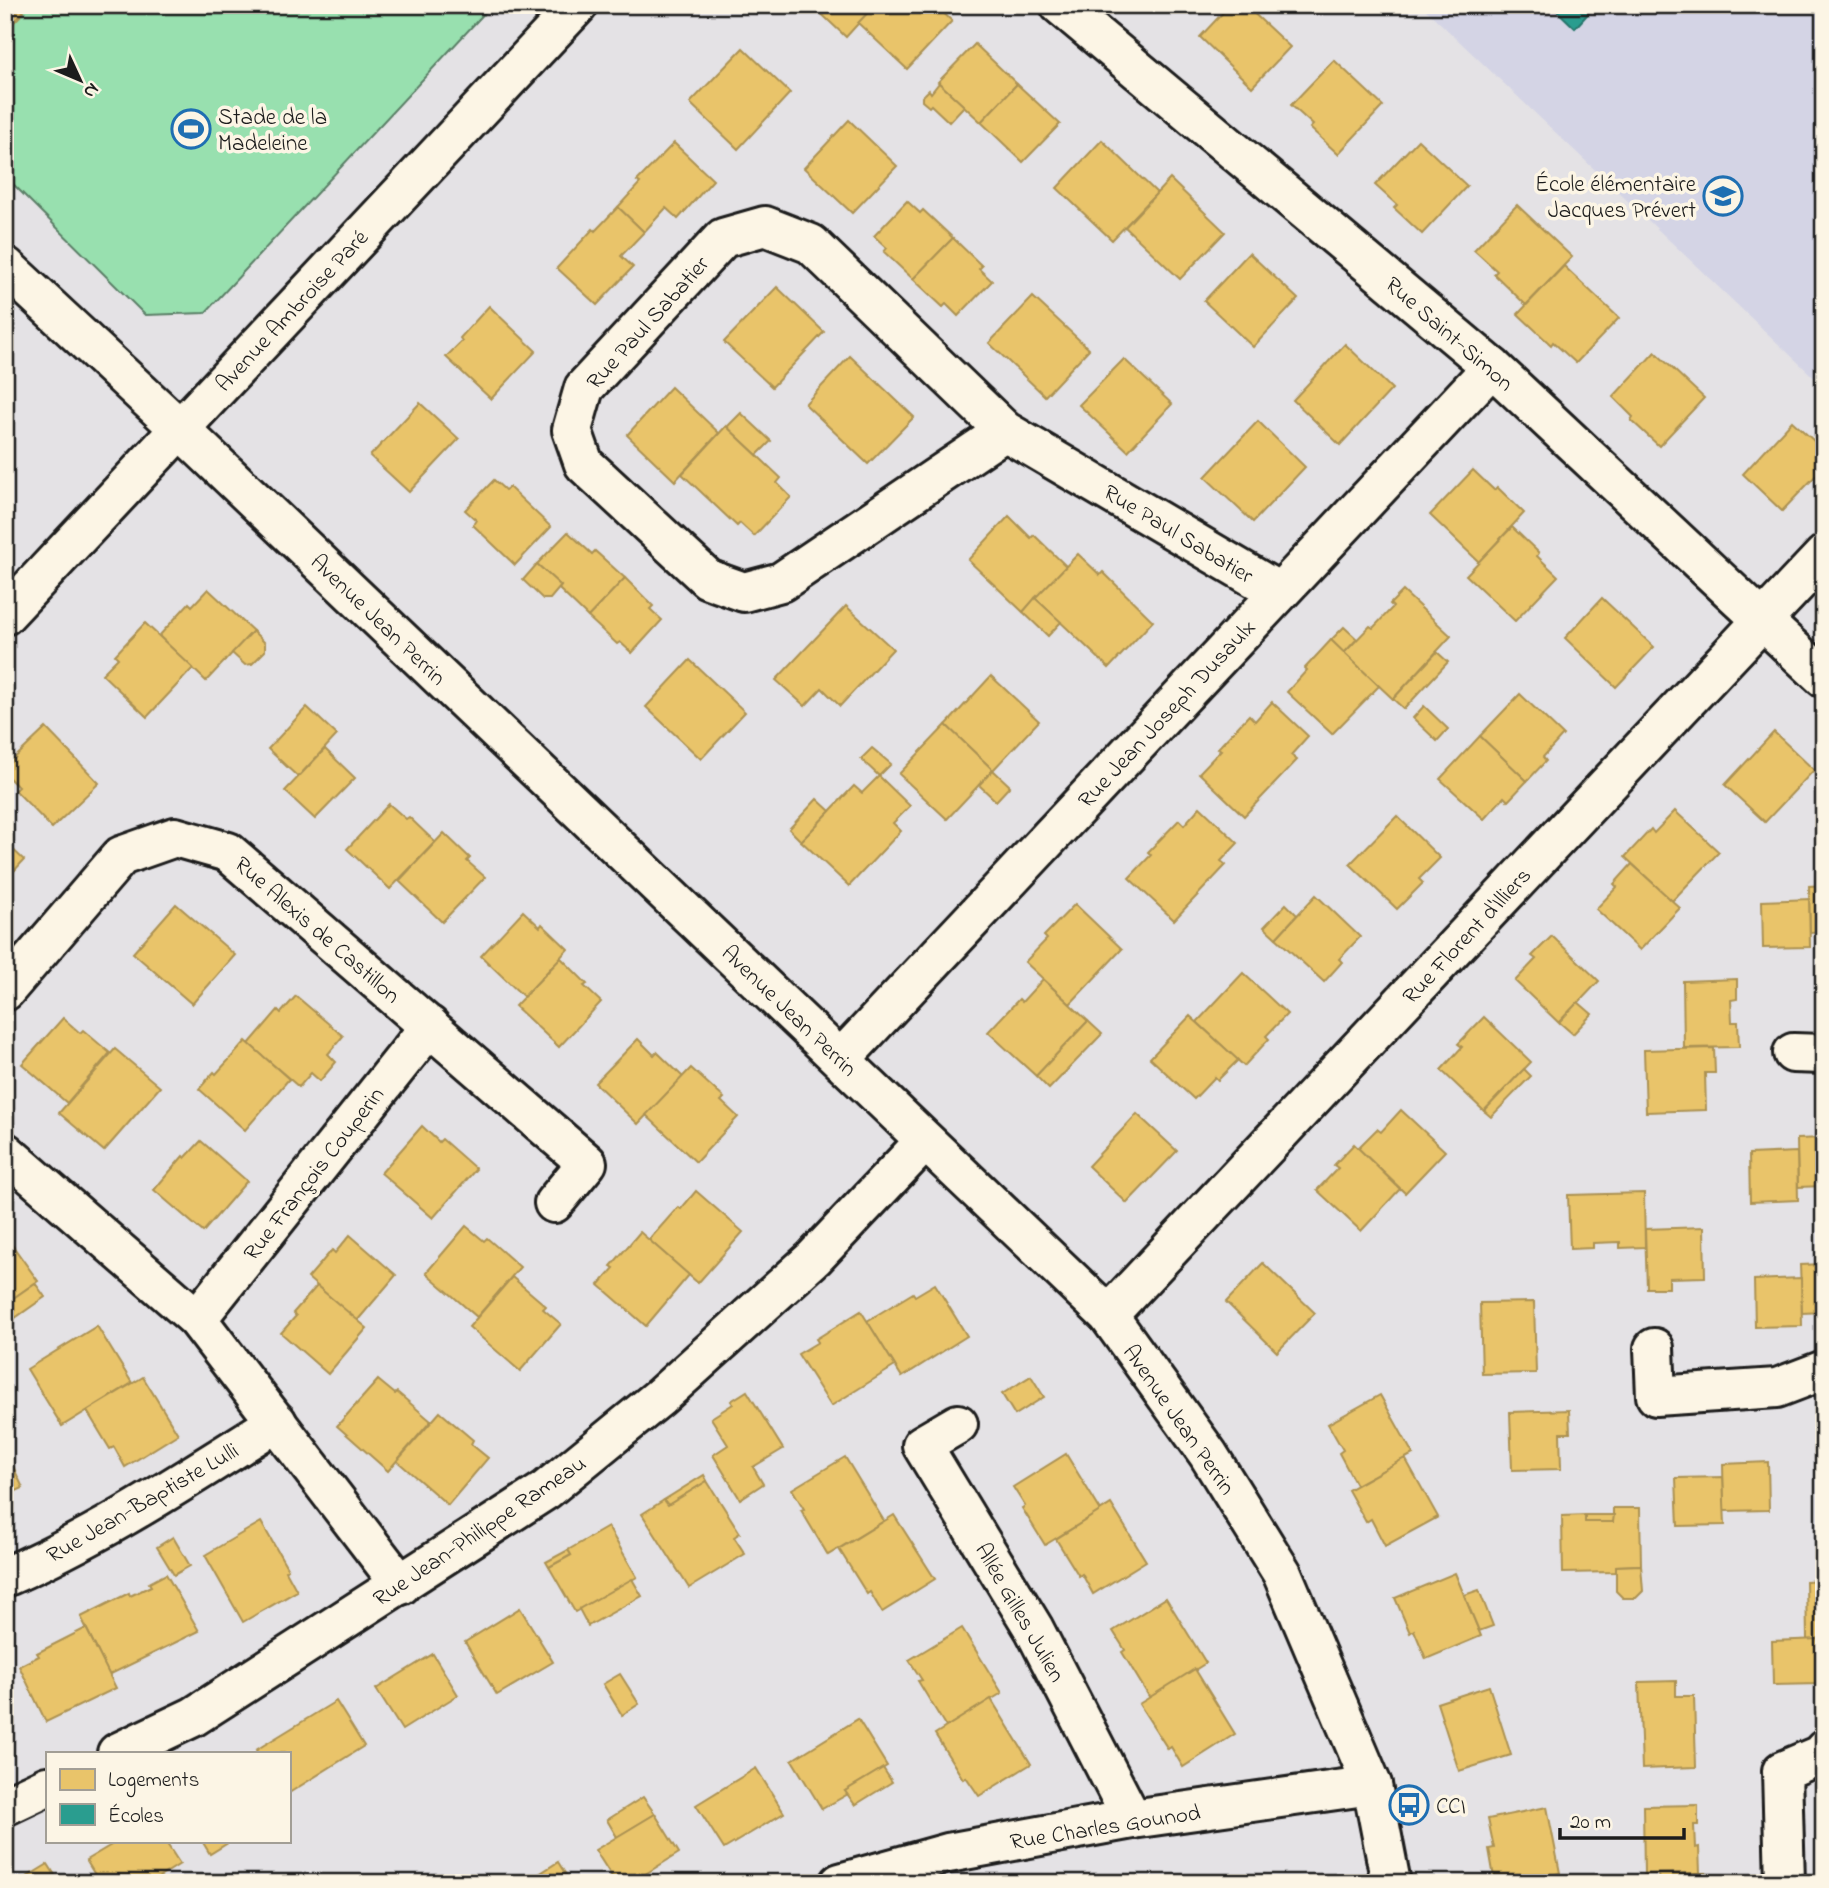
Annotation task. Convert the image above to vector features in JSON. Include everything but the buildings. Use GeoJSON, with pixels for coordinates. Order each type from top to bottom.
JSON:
{"type":"FeatureCollection","features":[{"type":"Feature","properties":{"kind":"street","name":"Avenue Ambroise Paré"},"geometry":{"type":"LineString","coordinates":[[5,615],[578,5]]}},
{"type":"Feature","properties":{"kind":"street","name":"Rue Saint-Simon"},"geometry":{"type":"LineString","coordinates":[[1060,5],[1492,367],[1824,678]]}},
{"type":"Feature","properties":{"kind":"street","name":"Rue Paul Sabatier"},"geometry":{"type":"LineString","coordinates":[[1005,431],[781,582],[744,592],[708,579],[584,464],[572,430],[584,388],[723,238],[765,226],[811,244],[1005,431],[1279,592]]}},
{"type":"Feature","properties":{"kind":"street","name":"Avenue Jean Perrin"},"geometry":{"type":"LineString","coordinates":[[5,266],[179,428],[1108,1315],[1208,1454],[1282,1573],[1372,1785],[1391,1883]]}},
{"type":"Feature","properties":{"kind":"street","name":"Rue Jean Joseph Dusaulx"},"geometry":{"type":"LineString","coordinates":[[841,1059],[1492,367]]}},
{"type":"Feature","properties":{"kind":"street","name":"Rue Florent d'Illiers"},"geometry":{"type":"LineString","coordinates":[[1108,1315],[1824,555]]}},
{"type":"Feature","properties":{"kind":"street","name":"Rue Alexis de Castillon"},"geometry":{"type":"LineString","coordinates":[[5,991],[121,856],[175,837],[228,852],[587,1163],[554,1203]]}},
{"type":"Feature","properties":{"kind":"street","name":"Rue François Couperin"},"geometry":{"type":"LineString","coordinates":[[197,1320],[430,1026]]}},
{"type":"Feature","properties":{"kind":"street","name":"Rue Jean-Philippe Rameau"},"geometry":{"type":"LineString","coordinates":[[119,1752],[193,1717],[546,1490],[660,1397],[814,1258],[925,1140]]}},
{"type":"Feature","properties":{"kind":"street"},"geometry":{"type":"LineString","coordinates":[[5,1152],[197,1320],[401,1585]]}},
{"type":"Feature","properties":{"kind":"street"},"geometry":{"type":"LineString","coordinates":[[1654,1348],[1657,1396],[1777,1388],[1824,1370]]}},
{"type":"Feature","properties":{"kind":"street","name":"Rue Jean-Baptiste Lulli"},"geometry":{"type":"LineString","coordinates":[[5,1577],[41,1562],[137,1509],[277,1422]]}},
{"type":"Feature","properties":{"kind":"street","name":"Allée Gilles Julien"},"geometry":{"type":"LineString","coordinates":[[958,1424],[922,1445],[1034,1629],[1132,1819]]}},
{"type":"Feature","properties":{"kind":"street"},"geometry":{"type":"LineString","coordinates":[[1784,1883],[1782,1771],[1820,1755],[1824,1750]]}},
{"type":"Feature","properties":{"kind":"street","name":"Rue Charles Gounod"},"geometry":{"type":"LineString","coordinates":[[840,1883],[948,1853],[1132,1819],[1372,1785]]}},
{"type":"Feature","properties":{"kind":"street"},"geometry":{"type":"LineString","coordinates":[[5,1806],[46,1786]]}},
{"type":"Feature","properties":{"kind":"shaded area","name":"École élémentaire Jacques Prévert"},"geometry":{"type":"Polygon","coordinates":[[[1421,5],[1824,5],[1824,387],[1421,5]]]}},
{"type":"Feature","properties":{"kind":"green space","name":"Stade de la Madeleine"},"geometry":{"type":"Polygon","coordinates":[[[5,5],[492,5],[205,313],[145,315],[5,176],[5,5]]]}},
{"type":"Feature","properties":{"kind":"place","name":"Stade de la Madeleine"},"geometry":{"type":"Point","coordinates":[191,129]}},
{"type":"Feature","properties":{"kind":"place","name":"École élémentaire Jacques Prévert"},"geometry":{"type":"Point","coordinates":[1723,196]}},
{"type":"Feature","properties":{"kind":"place","name":"CCI"},"geometry":{"type":"Point","coordinates":[1409,1805]}}]}
